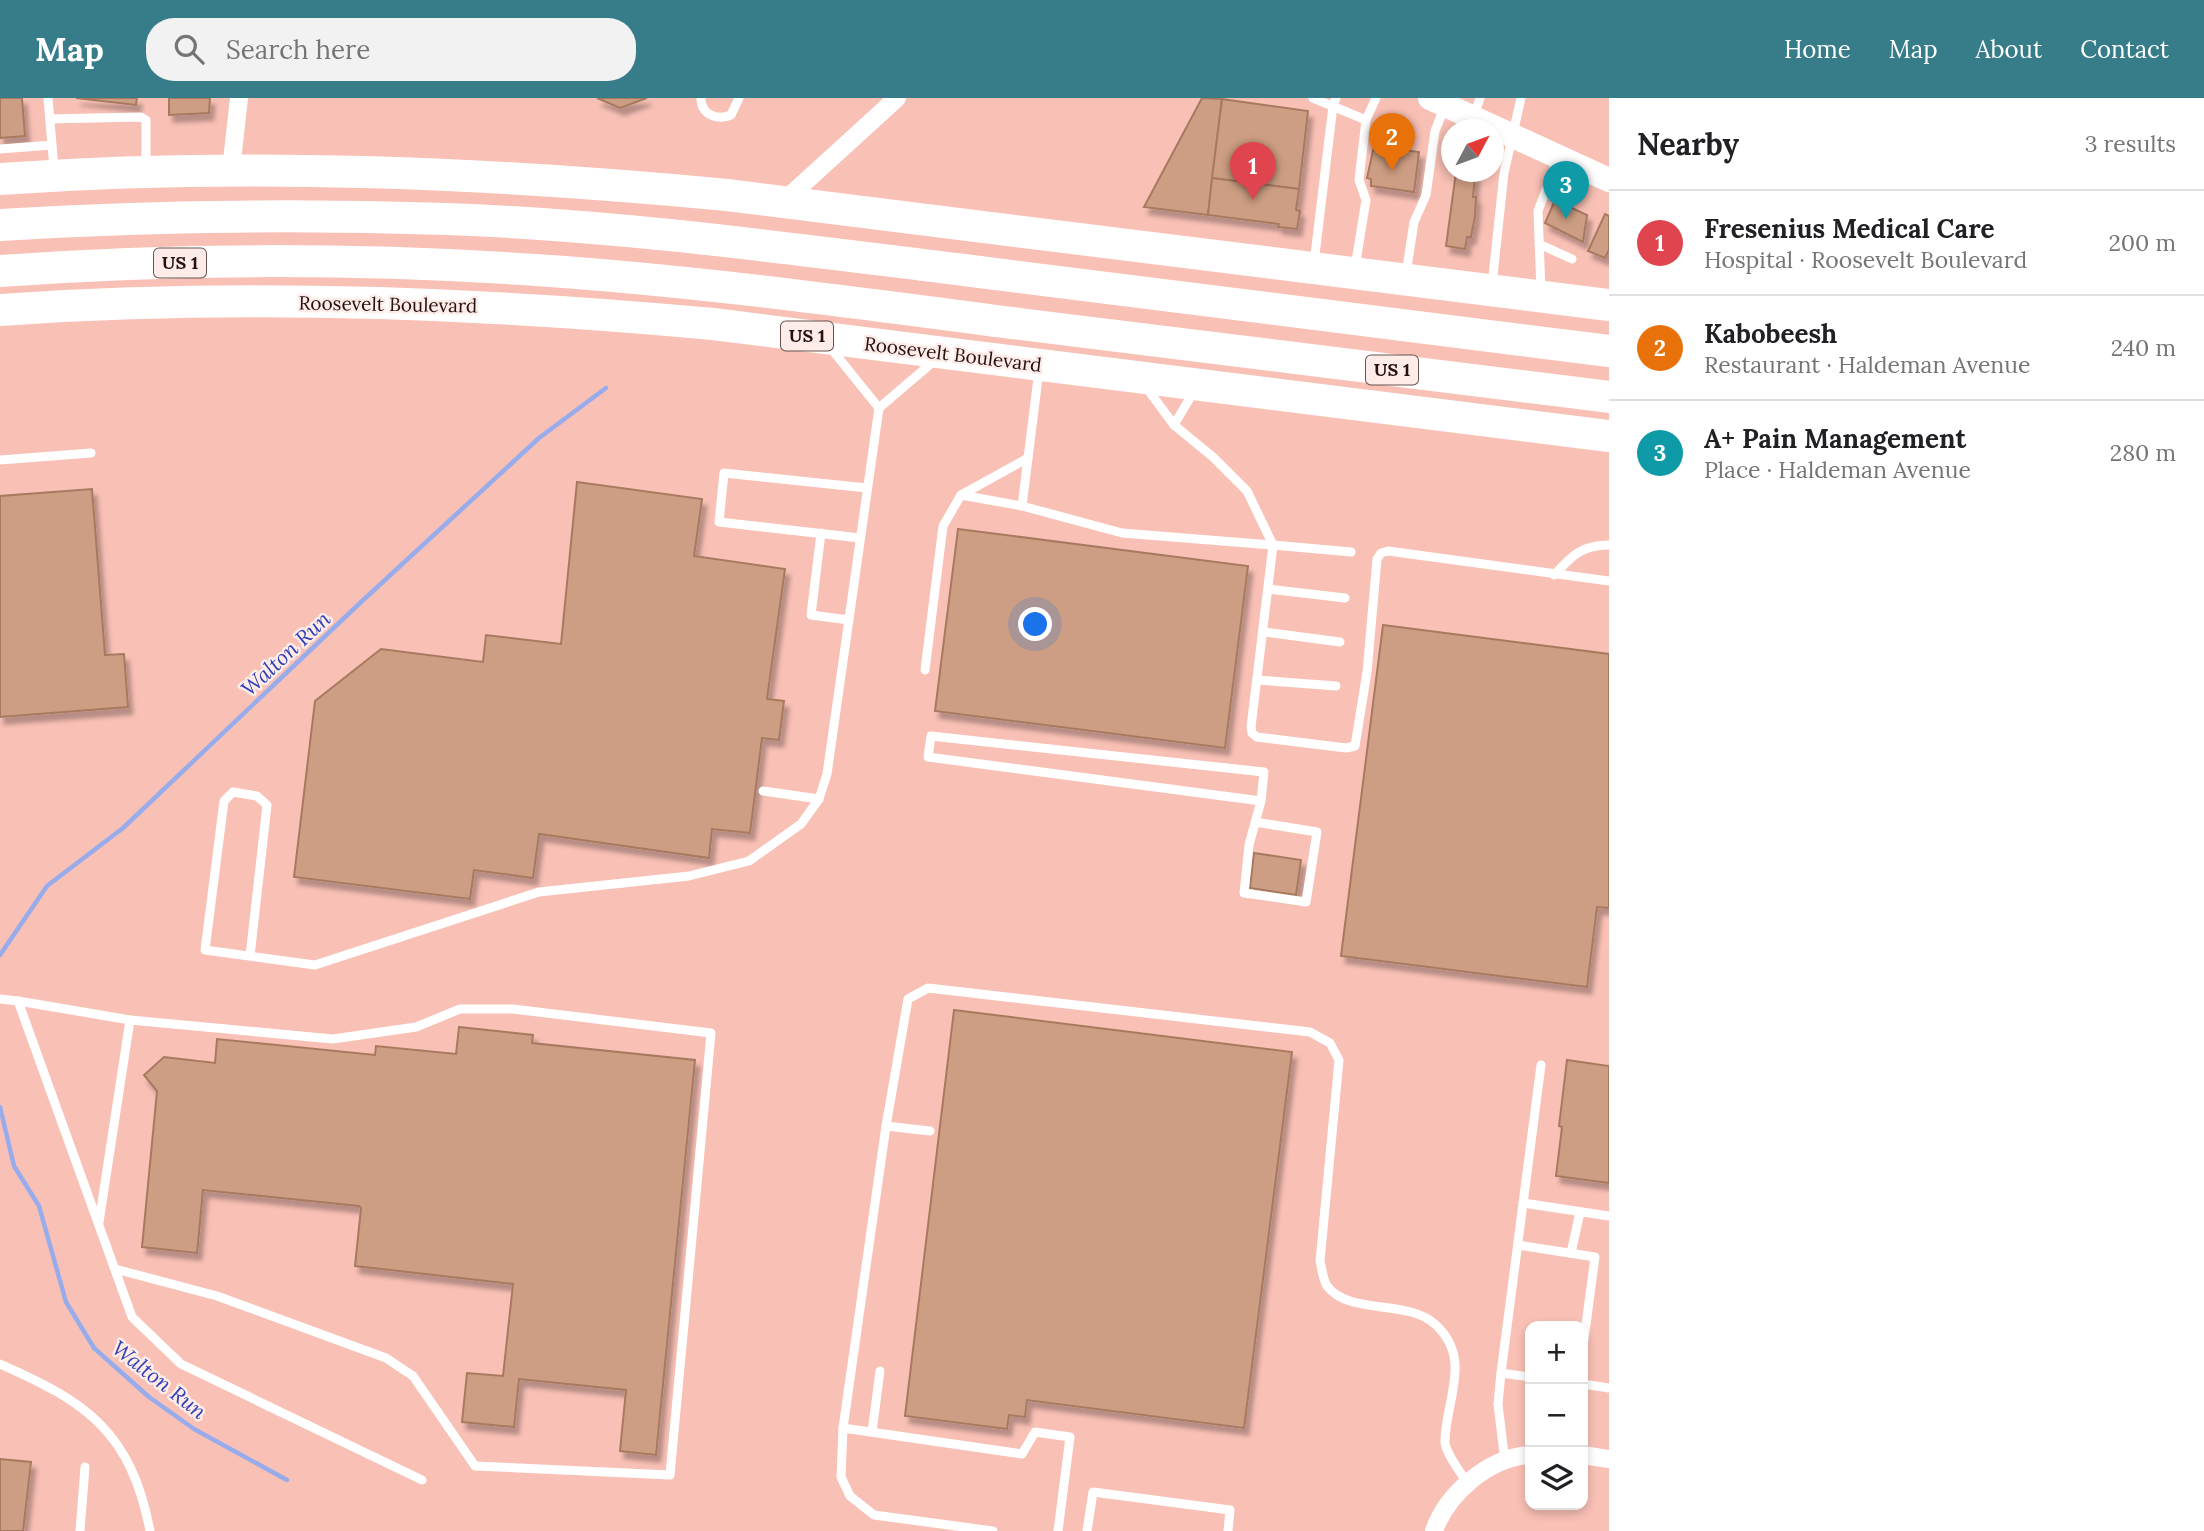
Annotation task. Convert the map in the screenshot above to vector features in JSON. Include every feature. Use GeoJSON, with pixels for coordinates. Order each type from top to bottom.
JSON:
{"type":"FeatureCollection","features":[{"type":"Feature","properties":{"kind":"highway"},"geometry":{"type":"LineString","coordinates":[[4,164],[54,160],[360,217]]}},
{"type":"Feature","properties":{"kind":"highway"},"geometry":{"type":"LineString","coordinates":[[140,174],[231,170],[438,173],[540,178],[783,202],[1609,304]]}},
{"type":"Feature","properties":{"kind":"highway","name":"US 1"},"geometry":{"type":"LineString","coordinates":[[0,225],[183,216],[360,217],[537,224],[722,240],[1609,351]]}},
{"type":"Feature","properties":{"kind":"highway","name":"Roosevelt Boulevard"},"geometry":{"type":"LineString","coordinates":[[0,271],[184,263],[359,263],[534,270],[718,286],[1609,397]]}},
{"type":"Feature","properties":{"kind":"highway"},"geometry":{"type":"LineString","coordinates":[[185,301],[359,263]]}},
{"type":"Feature","properties":{"kind":"highway","name":"Roosevelt Boulevard"},"geometry":{"type":"LineString","coordinates":[[0,310],[185,301],[359,302],[532,309],[713,324],[1609,436]]}},
{"type":"Feature","properties":{"kind":"highway"},"geometry":{"type":"LineString","coordinates":[[1176,343],[1325,401]]}},
{"type":"Feature","properties":{"kind":"main road"},"geometry":{"type":"LineString","coordinates":[[1438,102],[1477,108],[1513,136],[1609,180]]}},
{"type":"Feature","properties":{"kind":"street"},"geometry":{"type":"LineString","coordinates":[[231,170],[239,98]]}},
{"type":"Feature","properties":{"kind":"street"},"geometry":{"type":"LineString","coordinates":[[783,202],[897,98]]}},
{"type":"Feature","properties":{"kind":"street"},"geometry":{"type":"LineString","coordinates":[[1434,1531],[1455,1495],[1468,1484],[1486,1469],[1525,1455]]}},
{"type":"Feature","properties":{"kind":"street"},"geometry":{"type":"LineString","coordinates":[[1588,1456],[1609,1459]]}},
{"type":"Feature","properties":{"kind":"lane"},"geometry":{"type":"LineString","coordinates":[[48,98],[54,160]]}},
{"type":"Feature","properties":{"kind":"lane"},"geometry":{"type":"LineString","coordinates":[[701,98],[699,100],[706,112],[718,118],[731,115],[739,98]]}},
{"type":"Feature","properties":{"kind":"lane"},"geometry":{"type":"LineString","coordinates":[[1313,98],[1335,102],[1366,120]]}},
{"type":"Feature","properties":{"kind":"lane"},"geometry":{"type":"LineString","coordinates":[[1354,273],[1366,200],[1359,180],[1366,120],[1376,98]]}},
{"type":"Feature","properties":{"kind":"lane"},"geometry":{"type":"LineString","coordinates":[[1491,290],[1504,173],[1521,98]]}},
{"type":"Feature","properties":{"kind":"lane"},"geometry":{"type":"LineString","coordinates":[[1314,268],[1335,102]]}},
{"type":"Feature","properties":{"kind":"lane"},"geometry":{"type":"LineString","coordinates":[[1405,279],[1414,222],[1426,195],[1438,102]]}},
{"type":"Feature","properties":{"kind":"lane"},"geometry":{"type":"LineString","coordinates":[[50,119],[141,117],[146,120],[140,174]]}},
{"type":"Feature","properties":{"kind":"lane"},"geometry":{"type":"LineString","coordinates":[[1541,296],[1538,211],[1559,157]]}},
{"type":"Feature","properties":{"kind":"lane"},"geometry":{"type":"LineString","coordinates":[[1539,244],[1572,259]]}},
{"type":"Feature","properties":{"kind":"lane"},"geometry":{"type":"LineString","coordinates":[[822,338],[879,408]]}},
{"type":"Feature","properties":{"kind":"lane"},"geometry":{"type":"LineString","coordinates":[[250,956],[267,805],[257,796],[233,792],[224,801],[205,950],[315,965],[539,892],[689,876],[749,861],[801,824],[819,799],[827,774],[879,408],[943,353]]}},
{"type":"Feature","properties":{"kind":"lane"},"geometry":{"type":"LineString","coordinates":[[1022,506],[1040,365]]}},
{"type":"Feature","properties":{"kind":"lane"},"geometry":{"type":"LineString","coordinates":[[1139,377],[1174,425],[1213,457],[1247,491],[1273,545],[1251,727],[1252,733],[1257,737],[1346,748],[1355,746],[1367,672],[1377,559],[1381,553],[1388,551],[1609,581]]}},
{"type":"Feature","properties":{"kind":"lane"},"geometry":{"type":"LineString","coordinates":[[1174,425],[1198,385]]}},
{"type":"Feature","properties":{"kind":"lane"},"geometry":{"type":"LineString","coordinates":[[0,460],[91,453]]}},
{"type":"Feature","properties":{"kind":"lane"},"geometry":{"type":"LineString","coordinates":[[925,670],[943,526],[961,495],[1028,458]]}},
{"type":"Feature","properties":{"kind":"lane"},"geometry":{"type":"LineString","coordinates":[[860,538],[719,522],[723,473],[867,488]]}},
{"type":"Feature","properties":{"kind":"lane"},"geometry":{"type":"LineString","coordinates":[[961,495],[1022,506],[1122,533],[1351,552]]}},
{"type":"Feature","properties":{"kind":"lane"},"geometry":{"type":"LineString","coordinates":[[821,533],[811,615],[849,620]]}},
{"type":"Feature","properties":{"kind":"lane"},"geometry":{"type":"LineString","coordinates":[[1554,575],[1576,552],[1593,545],[1609,545]]}},
{"type":"Feature","properties":{"kind":"lane"},"geometry":{"type":"LineString","coordinates":[[1268,589],[1345,598]]}},
{"type":"Feature","properties":{"kind":"lane"},"geometry":{"type":"LineString","coordinates":[[1264,632],[1340,642]]}},
{"type":"Feature","properties":{"kind":"lane"},"geometry":{"type":"LineString","coordinates":[[1258,680],[1336,686]]}},
{"type":"Feature","properties":{"kind":"lane"},"geometry":{"type":"LineString","coordinates":[[1255,822],[1317,832],[1306,902],[1244,893],[1249,845],[1255,822],[1261,800],[1264,772],[931,736],[928,757],[1261,800]]}},
{"type":"Feature","properties":{"kind":"lane"},"geometry":{"type":"LineString","coordinates":[[763,791],[819,799]]}},
{"type":"Feature","properties":{"kind":"lane"},"geometry":{"type":"LineString","coordinates":[[993,1531],[874,1516],[850,1496],[841,1477],[843,1428],[886,1126],[908,999],[928,988],[1310,1032],[1330,1043],[1339,1060],[1320,1261],[1325,1284],[1340,1299],[1408,1311],[1435,1324],[1451,1346],[1457,1368],[1445,1445],[1468,1484]]}},
{"type":"Feature","properties":{"kind":"lane"},"geometry":{"type":"LineString","coordinates":[[0,999],[130,1020],[333,1038],[416,1027],[460,1009],[513,1009],[711,1033],[670,1475],[475,1466],[413,1376],[386,1358],[217,1296],[115,1269]]}},
{"type":"Feature","properties":{"kind":"lane"},"geometry":{"type":"LineString","coordinates":[[18,1001],[132,1317],[181,1364],[422,1480]]}},
{"type":"Feature","properties":{"kind":"lane"},"geometry":{"type":"LineString","coordinates":[[98,1223],[130,1020]]}},
{"type":"Feature","properties":{"kind":"lane"},"geometry":{"type":"LineString","coordinates":[[1505,1461],[1498,1404],[1541,1065]]}},
{"type":"Feature","properties":{"kind":"lane"},"geometry":{"type":"LineString","coordinates":[[886,1126],[930,1132]]}},
{"type":"Feature","properties":{"kind":"lane"},"geometry":{"type":"LineString","coordinates":[[1523,1203],[1609,1216]]}},
{"type":"Feature","properties":{"kind":"lane"},"geometry":{"type":"LineString","coordinates":[[1571,1253],[1580,1212]]}},
{"type":"Feature","properties":{"kind":"lane"},"geometry":{"type":"LineString","coordinates":[[1518,1245],[1595,1257],[1587,1321]]}},
{"type":"Feature","properties":{"kind":"lane"},"geometry":{"type":"LineString","coordinates":[[0,1364],[41,1382],[72,1400],[101,1422],[120,1447],[144,1499],[150,1531]]}},
{"type":"Feature","properties":{"kind":"lane"},"geometry":{"type":"LineString","coordinates":[[872,1432],[880,1371]]}},
{"type":"Feature","properties":{"kind":"lane"},"geometry":{"type":"LineString","coordinates":[[1501,1373],[1525,1376]]}},
{"type":"Feature","properties":{"kind":"lane"},"geometry":{"type":"LineString","coordinates":[[1588,1385],[1609,1388]]}},
{"type":"Feature","properties":{"kind":"lane"},"geometry":{"type":"LineString","coordinates":[[843,1428],[1022,1454],[1035,1432],[1070,1437],[1058,1531]]}},
{"type":"Feature","properties":{"kind":"lane"},"geometry":{"type":"LineString","coordinates":[[80,1531],[85,1467]]}},
{"type":"Feature","properties":{"kind":"lane"},"geometry":{"type":"LineString","coordinates":[[1087,1531],[1093,1492],[1230,1510],[1228,1531]]}},
{"type":"Feature","properties":{"kind":"building"},"geometry":{"type":"Polygon","coordinates":[[[0,98],[22,98],[25,136],[0,138],[0,98]]]}},
{"type":"Feature","properties":{"kind":"building"},"geometry":{"type":"Polygon","coordinates":[[[76,98],[137,98],[136,105],[76,98]]]}},
{"type":"Feature","properties":{"kind":"building"},"geometry":{"type":"Polygon","coordinates":[[[169,98],[210,98],[209,113],[169,115],[169,98]]]}},
{"type":"Feature","properties":{"kind":"building"},"geometry":{"type":"Polygon","coordinates":[[[597,98],[647,98],[620,108],[597,98]]]}},
{"type":"Feature","properties":{"kind":"building"},"geometry":{"type":"Polygon","coordinates":[[[1202,98],[1222,99],[1208,215],[1144,207],[1202,98]]]}},
{"type":"Feature","properties":{"kind":"building"},"geometry":{"type":"Polygon","coordinates":[[[1222,99],[1308,111],[1299,189],[1212,178],[1222,99]]]}},
{"type":"Feature","properties":{"kind":"building"},"geometry":{"type":"Polygon","coordinates":[[[1374,146],[1419,152],[1414,192],[1371,186],[1371,179],[1367,178],[1374,146]]]}},
{"type":"Feature","properties":{"kind":"building"},"geometry":{"type":"Polygon","coordinates":[[[1212,178],[1299,189],[1297,229],[1278,227],[1279,224],[1208,215],[1212,178]]]}},
{"type":"Feature","properties":{"kind":"building"},"geometry":{"type":"Polygon","coordinates":[[[1455,182],[1474,182],[1475,216],[1471,237],[1467,237],[1465,249],[1446,246],[1455,182]]]}},
{"type":"Feature","properties":{"kind":"building"},"geometry":{"type":"Polygon","coordinates":[[[1555,200],[1587,215],[1583,242],[1545,223],[1555,200]]]}},
{"type":"Feature","properties":{"kind":"building"},"geometry":{"type":"Polygon","coordinates":[[[1605,214],[1609,216],[1609,250],[1605,258],[1588,251],[1605,214]]]}},
{"type":"Feature","properties":{"kind":"building"},"geometry":{"type":"Polygon","coordinates":[[[577,482],[702,499],[694,556],[785,569],[767,699],[784,701],[779,740],[762,738],[750,833],[712,829],[709,858],[539,834],[533,878],[474,870],[470,899],[294,877],[315,701],[381,649],[483,662],[486,635],[561,644],[577,482]]]}},
{"type":"Feature","properties":{"kind":"building"},"geometry":{"type":"Polygon","coordinates":[[[92,489],[105,655],[124,654],[128,707],[0,717],[0,496],[92,489]]]}},
{"type":"Feature","properties":{"kind":"building"},"geometry":{"type":"Polygon","coordinates":[[[958,529],[1248,566],[1225,748],[935,711],[958,529]]]}},
{"type":"Feature","properties":{"kind":"building"},"geometry":{"type":"Polygon","coordinates":[[[1383,625],[1609,654],[1609,908],[1597,907],[1587,987],[1341,956],[1383,625]]]}},
{"type":"Feature","properties":{"kind":"building"},"geometry":{"type":"Polygon","coordinates":[[[1254,853],[1301,860],[1296,895],[1250,888],[1254,853]]]}},
{"type":"Feature","properties":{"kind":"building"},"geometry":{"type":"Polygon","coordinates":[[[954,1010],[1292,1052],[1244,1428],[1027,1400],[1025,1417],[1009,1415],[1007,1429],[905,1416],[954,1010]]]}},
{"type":"Feature","properties":{"kind":"building"},"geometry":{"type":"Polygon","coordinates":[[[459,1027],[533,1035],[532,1043],[695,1060],[656,1455],[620,1451],[626,1390],[519,1379],[514,1427],[462,1422],[467,1373],[503,1376],[513,1284],[355,1266],[361,1208],[359,1206],[203,1190],[197,1253],[142,1247],[157,1091],[144,1075],[164,1057],[215,1063],[217,1039],[375,1055],[376,1046],[456,1054],[459,1027]]]}},
{"type":"Feature","properties":{"kind":"building"},"geometry":{"type":"Polygon","coordinates":[[[1567,1060],[1609,1066],[1609,1183],[1556,1176],[1567,1060]]]}},
{"type":"Feature","properties":{"kind":"building"},"geometry":{"type":"Polygon","coordinates":[[[0,1459],[31,1462],[23,1531],[0,1531],[0,1459]]]}},
{"type":"Feature","properties":{"kind":"waterway","name":"Walton Run"},"geometry":{"type":"LineString","coordinates":[[0,955],[47,886],[123,828],[539,438],[606,388]]}},
{"type":"Feature","properties":{"kind":"waterway","name":"Walton Run"},"geometry":{"type":"LineString","coordinates":[[0,1107],[14,1166],[39,1206],[66,1302],[94,1348],[149,1397],[194,1429],[287,1480]]}},
{"type":"Feature","properties":{"kind":"place","name":"Kabobeesh"},"geometry":{"type":"Point","coordinates":[1392,171]}},
{"type":"Feature","properties":{"kind":"place","name":"Fresenius Medical Care"},"geometry":{"type":"Point","coordinates":[1253,200]}},
{"type":"Feature","properties":{"kind":"place","name":"A+ Pain Management"},"geometry":{"type":"Point","coordinates":[1566,219]}}]}
